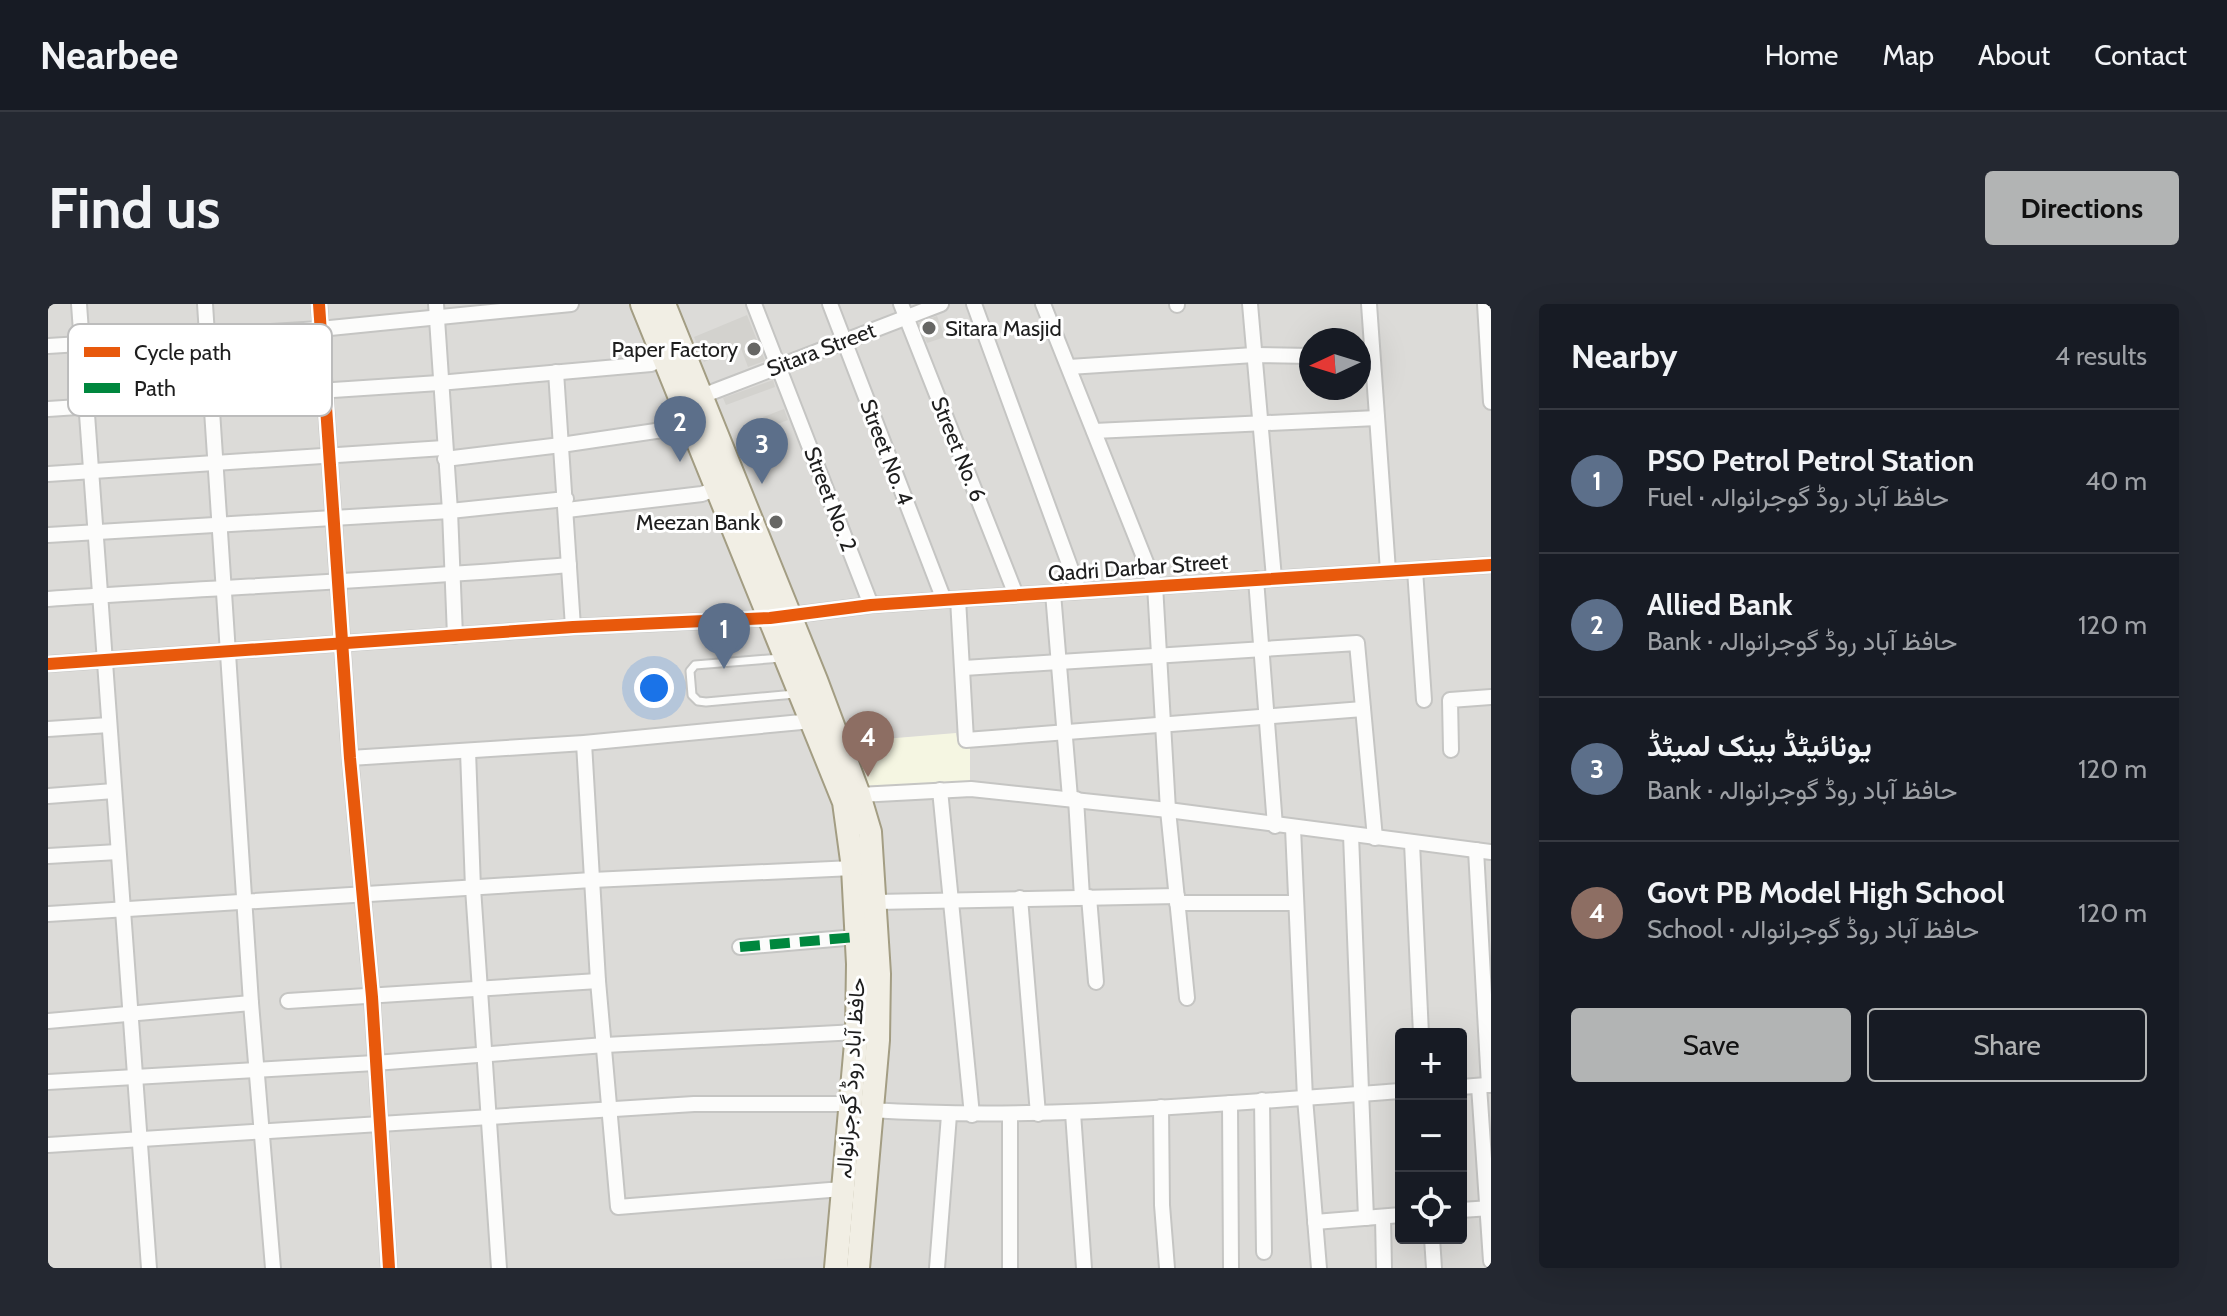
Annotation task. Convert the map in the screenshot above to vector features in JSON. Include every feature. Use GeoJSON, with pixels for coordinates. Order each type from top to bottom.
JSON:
{"type":"FeatureCollection","features":[{"type":"Feature","properties":{"kind":"main road","name":"حافظ آباد روڈ گوجرانوالہ"},"geometry":{"type":"LineString","coordinates":[[642,304],[717,488],[859,795],[870,832],[879,974],[878,1040],[842,1189],[836,1268]]}},
{"type":"Feature","properties":{"kind":"main road","name":"حافظ آباد روڈ گوجرانوالہ"},"geometry":{"type":"LineString","coordinates":[[664,304],[702,396],[779,617],[787,658],[844,802],[853,868],[857,937],[860,1107],[858,1268]]}},
{"type":"Feature","properties":{"kind":"street"},"geometry":{"type":"LineString","coordinates":[[79,304],[80,324]]}},
{"type":"Feature","properties":{"kind":"street"},"geometry":{"type":"LineString","coordinates":[[205,304],[206,324]]}},
{"type":"Feature","properties":{"kind":"street"},"geometry":{"type":"LineString","coordinates":[[319,304],[320,324]]}},
{"type":"Feature","properties":{"kind":"street"},"geometry":{"type":"LineString","coordinates":[[332,327],[436,311],[571,304]]}},
{"type":"Feature","properties":{"kind":"street","name":"Street No. 2"},"geometry":{"type":"LineString","coordinates":[[754,304],[871,605]]}},
{"type":"Feature","properties":{"kind":"street","name":"Street No. 4"},"geometry":{"type":"LineString","coordinates":[[830,304],[951,599],[964,668],[966,740],[1066,731]]}},
{"type":"Feature","properties":{"kind":"street","name":"Sitara Street"},"geometry":{"type":"LineString","coordinates":[[702,396],[844,340],[904,311],[941,304]]}},
{"type":"Feature","properties":{"kind":"street"},"geometry":{"type":"LineString","coordinates":[[974,304],[1079,591]]}},
{"type":"Feature","properties":{"kind":"street"},"geometry":{"type":"LineString","coordinates":[[1043,304],[1155,585],[1168,810],[1187,998]]}},
{"type":"Feature","properties":{"kind":"street"},"geometry":{"type":"LineString","coordinates":[[1250,304],[1274,578]]}},
{"type":"Feature","properties":{"kind":"street"},"geometry":{"type":"LineString","coordinates":[[1368,328],[1369,304]]}},
{"type":"Feature","properties":{"kind":"street"},"geometry":{"type":"LineString","coordinates":[[1485,304],[1491,402]]}},
{"type":"Feature","properties":{"kind":"street"},"geometry":{"type":"LineString","coordinates":[[436,311],[455,636]]}},
{"type":"Feature","properties":{"kind":"street","name":"Street No. 6"},"geometry":{"type":"LineString","coordinates":[[904,311],[1016,595]]}},
{"type":"Feature","properties":{"kind":"street"},"geometry":{"type":"LineString","coordinates":[[48,346],[68,345]]}},
{"type":"Feature","properties":{"kind":"street"},"geometry":{"type":"LineString","coordinates":[[1069,367],[1254,355],[1299,356]]}},
{"type":"Feature","properties":{"kind":"street"},"geometry":{"type":"LineString","coordinates":[[332,390],[651,364],[664,358]]}},
{"type":"Feature","properties":{"kind":"street"},"geometry":{"type":"LineString","coordinates":[[556,372],[573,627]]}},
{"type":"Feature","properties":{"kind":"street"},"geometry":{"type":"LineString","coordinates":[[1371,385],[1377,418],[1388,571]]}},
{"type":"Feature","properties":{"kind":"street"},"geometry":{"type":"LineString","coordinates":[[48,409],[68,408]]}},
{"type":"Feature","properties":{"kind":"street"},"geometry":{"type":"LineString","coordinates":[[87,416],[149,1268]]}},
{"type":"Feature","properties":{"kind":"street"},"geometry":{"type":"LineString","coordinates":[[211,416],[251,1003],[273,1268]]}},
{"type":"Feature","properties":{"kind":"street"},"geometry":{"type":"LineString","coordinates":[[325,416],[350,758],[372,997],[389,1268]]}},
{"type":"Feature","properties":{"kind":"street"},"geometry":{"type":"LineString","coordinates":[[1094,431],[1377,418]]}},
{"type":"Feature","properties":{"kind":"street"},"geometry":{"type":"LineString","coordinates":[[48,474],[328,455],[445,453],[561,445],[676,428],[691,423]]}},
{"type":"Feature","properties":{"kind":"street"},"geometry":{"type":"LineString","coordinates":[[48,535],[567,504],[702,494],[717,488]]}},
{"type":"Feature","properties":{"kind":"street"},"geometry":{"type":"LineString","coordinates":[[48,599],[569,565]]}},
{"type":"Feature","properties":{"kind":"street","name":"Qadri Darbar Street"},"geometry":{"type":"LineString","coordinates":[[48,664],[573,627],[779,617],[951,599],[1491,565]]}},
{"type":"Feature","properties":{"kind":"street"},"geometry":{"type":"LineString","coordinates":[[1415,570],[1424,700]]}},
{"type":"Feature","properties":{"kind":"street"},"geometry":{"type":"LineString","coordinates":[[1256,579],[1275,826]]}},
{"type":"Feature","properties":{"kind":"street"},"geometry":{"type":"LineString","coordinates":[[1053,593],[1057,662],[1096,982]]}},
{"type":"Feature","properties":{"kind":"street"},"geometry":{"type":"LineString","coordinates":[[964,668],[1357,643],[1375,838]]}},
{"type":"Feature","properties":{"kind":"street"},"geometry":{"type":"LineString","coordinates":[[1451,750],[1450,700],[1491,697]]}},
{"type":"Feature","properties":{"kind":"street"},"geometry":{"type":"LineString","coordinates":[[1066,731],[1363,709]]}},
{"type":"Feature","properties":{"kind":"street"},"geometry":{"type":"LineString","coordinates":[[350,758],[584,743],[812,721]]}},
{"type":"Feature","properties":{"kind":"street"},"geometry":{"type":"LineString","coordinates":[[48,729],[109,725]]}},
{"type":"Feature","properties":{"kind":"street"},"geometry":{"type":"LineString","coordinates":[[584,743],[598,981],[618,1207],[842,1189]]}},
{"type":"Feature","properties":{"kind":"street"},"geometry":{"type":"LineString","coordinates":[[468,751],[479,989],[499,1268]]}},
{"type":"Feature","properties":{"kind":"street"},"geometry":{"type":"LineString","coordinates":[[859,795],[971,789],[1168,810],[1483,851],[1491,1261]]}},
{"type":"Feature","properties":{"kind":"street"},"geometry":{"type":"LineString","coordinates":[[940,790],[972,1115]]}},
{"type":"Feature","properties":{"kind":"street"},"geometry":{"type":"LineString","coordinates":[[48,796],[114,791]]}},
{"type":"Feature","properties":{"kind":"street"},"geometry":{"type":"LineString","coordinates":[[1293,828],[1305,1098],[1319,1268]]}},
{"type":"Feature","properties":{"kind":"street"},"geometry":{"type":"LineString","coordinates":[[1351,835],[1366,1218]]}},
{"type":"Feature","properties":{"kind":"street"},"geometry":{"type":"LineString","coordinates":[[1412,843],[1421,1028]]}},
{"type":"Feature","properties":{"kind":"street"},"geometry":{"type":"LineString","coordinates":[[48,856],[118,852]]}},
{"type":"Feature","properties":{"kind":"street"},"geometry":{"type":"LineString","coordinates":[[48,914],[592,880],[853,868]]}},
{"type":"Feature","properties":{"kind":"street"},"geometry":{"type":"LineString","coordinates":[[875,902],[1085,897],[1296,903]]}},
{"type":"Feature","properties":{"kind":"street"},"geometry":{"type":"LineString","coordinates":[[1020,898],[1038,1114]]}},
{"type":"Feature","properties":{"kind":"street"},"geometry":{"type":"LineString","coordinates":[[740,947],[857,937]]}},
{"type":"Feature","properties":{"kind":"street"},"geometry":{"type":"LineString","coordinates":[[288,1001],[598,981]]}},
{"type":"Feature","properties":{"kind":"street"},"geometry":{"type":"LineString","coordinates":[[48,1021],[251,1003]]}},
{"type":"Feature","properties":{"kind":"street"},"geometry":{"type":"LineString","coordinates":[[48,1082],[375,1063],[605,1045],[857,1032]]}},
{"type":"Feature","properties":{"kind":"street"},"geometry":{"type":"LineString","coordinates":[[1467,1087],[1487,1085]]}},
{"type":"Feature","properties":{"kind":"street"},"geometry":{"type":"LineString","coordinates":[[48,1145],[694,1104],[860,1107],[949,1115],[1038,1114],[1395,1091]]}},
{"type":"Feature","properties":{"kind":"street"},"geometry":{"type":"LineString","coordinates":[[1262,1100],[1264,1252]]}},
{"type":"Feature","properties":{"kind":"street"},"geometry":{"type":"LineString","coordinates":[[1230,1103],[1231,1268]]}},
{"type":"Feature","properties":{"kind":"street"},"geometry":{"type":"LineString","coordinates":[[1161,1107],[1162,1205],[1167,1268]]}},
{"type":"Feature","properties":{"kind":"street"},"geometry":{"type":"LineString","coordinates":[[1073,1113],[1084,1268]]}},
{"type":"Feature","properties":{"kind":"street"},"geometry":{"type":"LineString","coordinates":[[1010,1114],[1010,1268]]}},
{"type":"Feature","properties":{"kind":"street"},"geometry":{"type":"LineString","coordinates":[[937,1268],[949,1115]]}},
{"type":"Feature","properties":{"kind":"street"},"geometry":{"type":"LineString","coordinates":[[1467,1210],[1489,1208]]}},
{"type":"Feature","properties":{"kind":"street"},"geometry":{"type":"LineString","coordinates":[[1315,1222],[1395,1216]]}},
{"type":"Feature","properties":{"kind":"street"},"geometry":{"type":"LineString","coordinates":[[1383,1217],[1384,1268]]}},
{"type":"Feature","properties":{"kind":"street"},"geometry":{"type":"LineString","coordinates":[[1432,1244],[1434,1268]]}},
{"type":"Feature","properties":{"kind":"lane"},"geometry":{"type":"LineString","coordinates":[[787,658],[695,665],[690,671],[692,695],[698,701],[706,702],[801,693]]}},
{"type":"Feature","properties":{"kind":"shaded area"},"geometry":{"type":"Polygon","coordinates":[[[48,304],[1491,304],[1491,1268],[48,1268],[48,304]]]}},
{"type":"Feature","properties":{"kind":"shaded area"},"geometry":{"type":"Polygon","coordinates":[[[956,733],[958,743],[970,743],[970,784],[865,791],[848,742],[956,733]]]}},
{"type":"Feature","properties":{"kind":"shaded area"},"geometry":{"type":"Polygon","coordinates":[[[822,1256],[822,1268],[661,1268],[822,1256]]]}},
{"type":"Feature","properties":{"kind":"building"},"geometry":{"type":"Polygon","coordinates":[[[747,315],[765,361],[748,367],[740,346],[704,362],[694,337],[747,315]]]}},
{"type":"Feature","properties":{"kind":"building","name":"Sitara Masjid"},"geometry":{"type":"Polygon","coordinates":[[[937,316],[945,337],[927,343],[919,323],[937,316]]]}},
{"type":"Feature","properties":{"kind":"building"},"geometry":{"type":"Polygon","coordinates":[[[773,380],[775,387],[726,405],[723,398],[773,380]]]}},
{"type":"Feature","properties":{"kind":"building"},"geometry":{"type":"Polygon","coordinates":[[[784,409],[788,420],[767,428],[763,417],[784,409]]]}},
{"type":"Feature","properties":{"kind":"marked path"},"geometry":{"type":"LineString","coordinates":[[740,947],[857,937]]}},
{"type":"Feature","properties":{"kind":"cycle path"},"geometry":{"type":"LineString","coordinates":[[319,304],[320,324]]}},
{"type":"Feature","properties":{"kind":"cycle path"},"geometry":{"type":"LineString","coordinates":[[327,416],[350,758],[372,997],[389,1268]]}},
{"type":"Feature","properties":{"kind":"cycle path"},"geometry":{"type":"LineString","coordinates":[[48,664],[573,627],[770,618],[871,605],[1491,565]]}},
{"type":"Feature","properties":{"kind":"place","name":"Sitara Masjid"},"geometry":{"type":"Point","coordinates":[929,328]}},
{"type":"Feature","properties":{"kind":"place","name":"Paper Factory"},"geometry":{"type":"Point","coordinates":[754,349]}},
{"type":"Feature","properties":{"kind":"place","name":"Allied Bank"},"geometry":{"type":"Point","coordinates":[680,462]}},
{"type":"Feature","properties":{"kind":"place","name":"یونائیٹڈ بینک لمیٹڈ"},"geometry":{"type":"Point","coordinates":[762,484]}},
{"type":"Feature","properties":{"kind":"place","name":"Meezan Bank"},"geometry":{"type":"Point","coordinates":[776,522]}},
{"type":"Feature","properties":{"kind":"place","name":"PSO Petrol Petrol Station"},"geometry":{"type":"Point","coordinates":[724,669]}},
{"type":"Feature","properties":{"kind":"place","name":"Govt PB Model High School"},"geometry":{"type":"Point","coordinates":[868,777]}}]}
